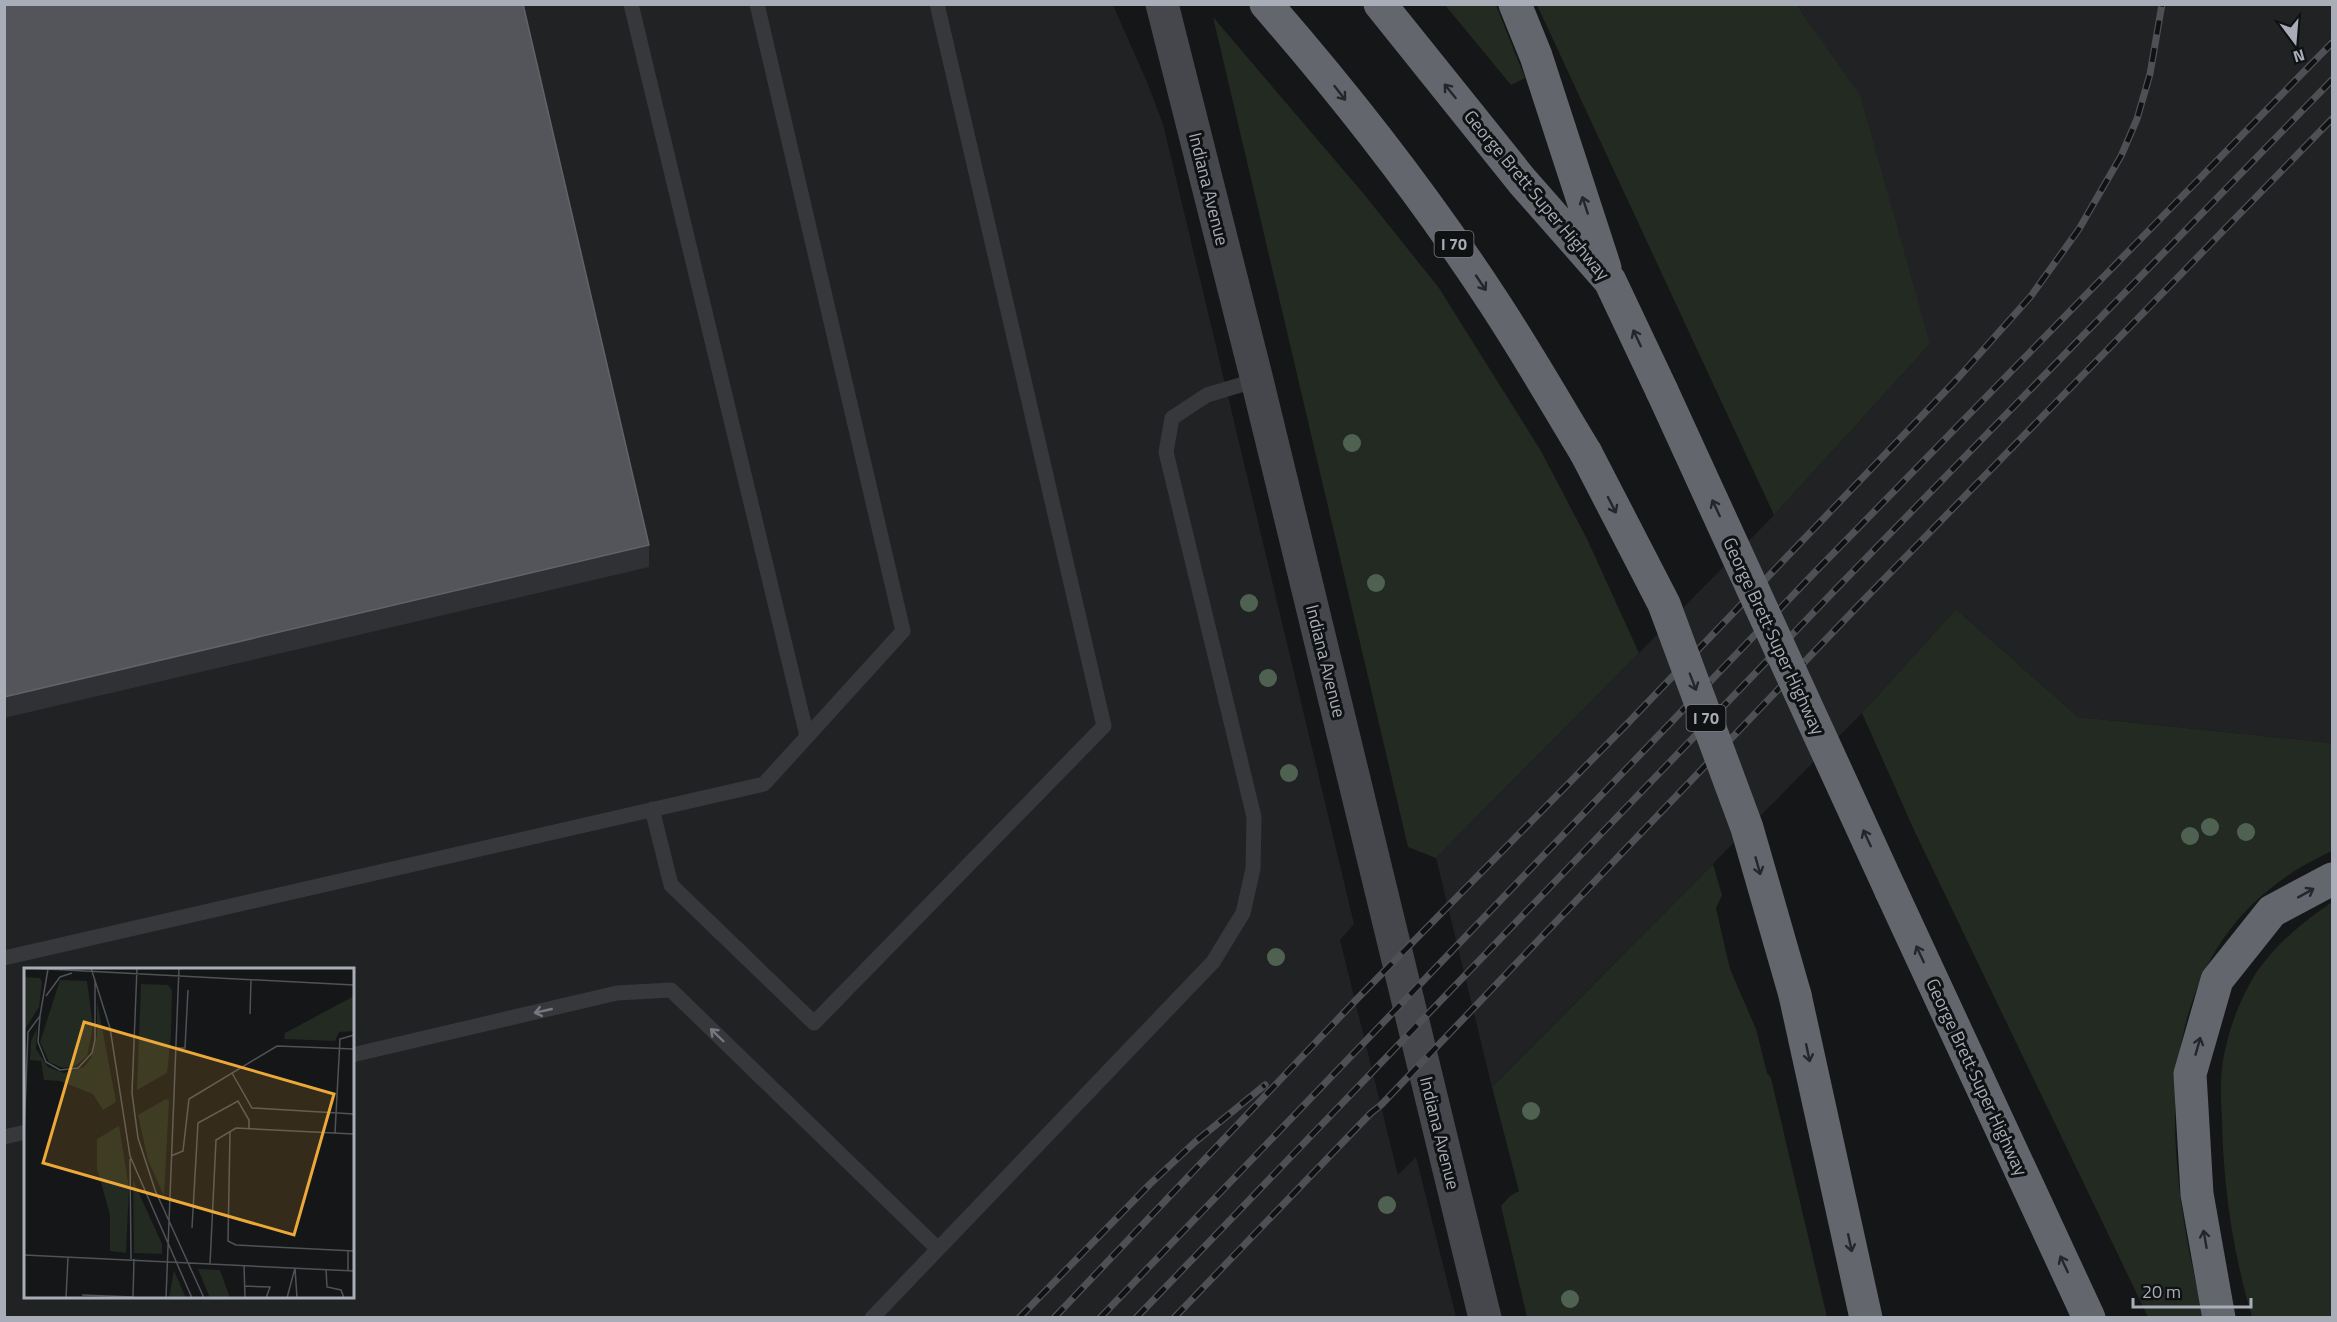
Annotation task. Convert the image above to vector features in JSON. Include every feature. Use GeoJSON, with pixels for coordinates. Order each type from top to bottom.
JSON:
{"type":"FeatureCollection","features":[{"type":"Feature","properties":{"kind":"highway","name":"I 70"},"geometry":{"type":"LineString","coordinates":[[1266,4],[1304,47],[1421,195],[1494,302],[1586,453],[1664,604],[1747,828],[1796,995],[1866,1317]]}},
{"type":"Feature","properties":{"kind":"highway"},"geometry":{"type":"LineString","coordinates":[[1515,4],[1536,56],[1610,281]]}},
{"type":"Feature","properties":{"kind":"highway","name":"George Brett Super Highway"},"geometry":{"type":"LineString","coordinates":[[1389,15],[1522,181],[1610,281],[2089,1317]]}},
{"type":"Feature","properties":{"kind":"highway"},"geometry":{"type":"LineString","coordinates":[[2219,1317],[2197,1194],[2190,1074],[2217,980],[2272,911],[2332,879]]}},
{"type":"Feature","properties":{"kind":"street","name":"Indiana Avenue"},"geometry":{"type":"LineString","coordinates":[[1162,4],[1257,380],[1483,1317]]}},
{"type":"Feature","properties":{"kind":"lane"},"geometry":{"type":"LineString","coordinates":[[631,4],[807,736]]}},
{"type":"Feature","properties":{"kind":"lane"},"geometry":{"type":"LineString","coordinates":[[4,958],[764,784],[903,631],[757,4]]}},
{"type":"Feature","properties":{"kind":"lane"},"geometry":{"type":"LineString","coordinates":[[652,809],[671,885],[814,1023],[1104,726],[938,4]]}},
{"type":"Feature","properties":{"kind":"lane"},"geometry":{"type":"LineString","coordinates":[[872,1317],[1213,962],[1243,913],[1254,869],[1254,817],[1166,452],[1172,418],[1207,395],[1257,380]]}},
{"type":"Feature","properties":{"kind":"lane"},"geometry":{"type":"LineString","coordinates":[[354,1055],[617,993],[671,990],[938,1249]]}},
{"type":"Feature","properties":{"kind":"lane"},"geometry":{"type":"LineString","coordinates":[[4,1137],[24,1132]]}},
{"type":"Feature","properties":{"kind":"shaded area"},"geometry":{"type":"Polygon","coordinates":[[[5,5],[1113,5],[1163,124],[1354,924],[1340,940],[1398,1175],[1416,1157],[1456,1317],[5,1318],[5,5]]]}},
{"type":"Feature","properties":{"kind":"shaded area"},"geometry":{"type":"Polygon","coordinates":[[[1445,5],[1496,5],[1525,78],[1511,85],[1445,5]]]}},
{"type":"Feature","properties":{"kind":"shaded area"},"geometry":{"type":"Polygon","coordinates":[[[1537,5],[1798,5],[1860,95],[1930,344],[1774,515],[1537,5]]]}},
{"type":"Feature","properties":{"kind":"shaded area"},"geometry":{"type":"Polygon","coordinates":[[[1798,5],[2332,5],[2332,743],[2078,717],[1956,609],[1862,713],[1492,1087],[1436,858],[1774,515],[1930,344],[1808,22],[1798,5]]]}},
{"type":"Feature","properties":{"kind":"shaded area"},"geometry":{"type":"Polygon","coordinates":[[[1213,17],[1363,193],[1439,288],[1541,451],[1587,539],[1639,653],[1436,858],[1408,847],[1213,17]]]}},
{"type":"Feature","properties":{"kind":"shaded area"},"geometry":{"type":"Polygon","coordinates":[[[1956,609],[2078,717],[2332,743],[2332,851],[2270,889],[2225,936],[2196,991],[2180,1052],[2175,1117],[2179,1184],[2189,1251],[2204,1317],[2148,1317],[1914,830],[1862,713],[1956,609]]]}},
{"type":"Feature","properties":{"kind":"shaded area"},"geometry":{"type":"Polygon","coordinates":[[[1713,864],[1722,895],[1716,908],[1730,969],[1756,1029],[1767,1073],[1771,1078],[1827,1317],[1527,1317],[1501,1206],[1510,1196],[1519,1191],[1492,1087],[1713,864]]]}},
{"type":"Feature","properties":{"kind":"shaded area"},"geometry":{"type":"Polygon","coordinates":[[[2332,902],[2332,1317],[2252,1317],[2234,1244],[2227,1194],[2221,1093],[2224,1055],[2240,1004],[2258,970],[2292,933],[2332,902]]]}},
{"type":"Feature","properties":{"kind":"building"},"geometry":{"type":"Polygon","coordinates":[[[4,4],[523,4],[649,545],[4,697],[4,4]]]}},
{"type":"Feature","properties":{"kind":"railway"},"geometry":{"type":"LineString","coordinates":[[1054,1318],[1355,1001],[1627,724],[1959,377],[2031,296],[2079,229],[2121,156],[2137,119],[2150,74],[2162,4]]}},
{"type":"Feature","properties":{"kind":"railway"},"geometry":{"type":"LineString","coordinates":[[1100,1318],[1817,570],[2332,43]]}},
{"type":"Feature","properties":{"kind":"railway"},"geometry":{"type":"LineString","coordinates":[[1136,1318],[1837,588],[2332,80]]}},
{"type":"Feature","properties":{"kind":"railway"},"geometry":{"type":"LineString","coordinates":[[1174,1318],[1856,608],[2332,119]]}},
{"type":"Feature","properties":{"kind":"railway"},"geometry":{"type":"LineString","coordinates":[[1019,1318],[1150,1184],[1195,1142],[1265,1085]]}}]}
